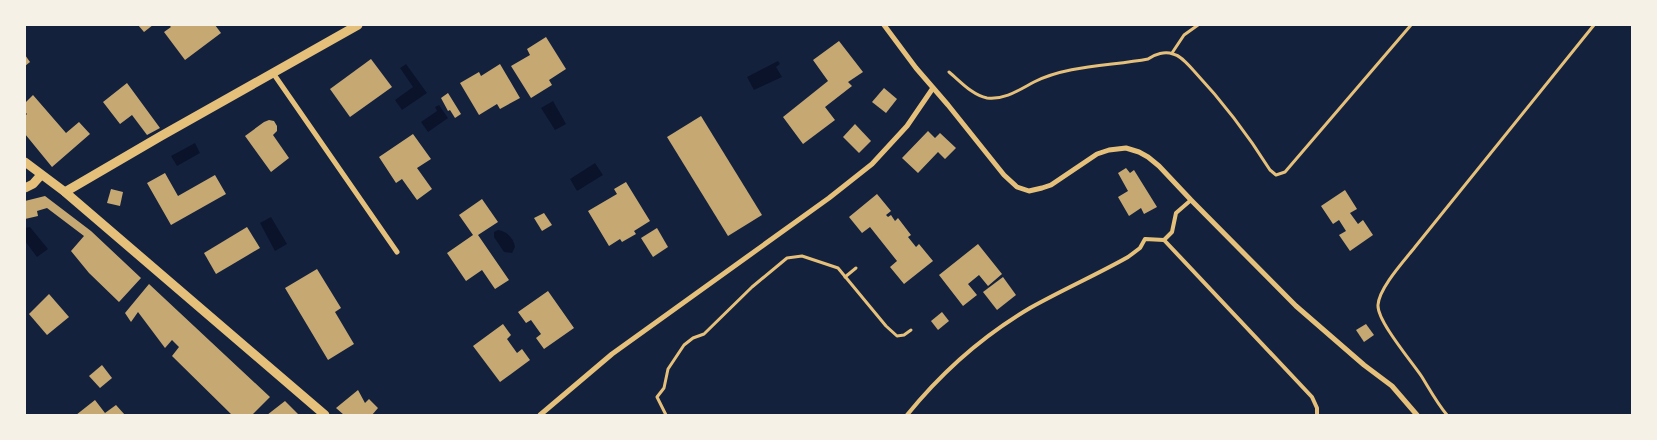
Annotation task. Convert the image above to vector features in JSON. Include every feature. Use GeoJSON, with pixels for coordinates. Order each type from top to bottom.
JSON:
{"type":"FeatureCollection","features":[{"type":"Feature","properties":{"kind":"street"},"geometry":{"type":"LineString","coordinates":[[65,192],[160,136],[358,25]]}},
{"type":"Feature","properties":{"kind":"street"},"geometry":{"type":"LineString","coordinates":[[884,25],[933,88],[1012,183],[1023,190],[1042,188],[1097,154],[1117,148],[1126,148],[1148,157],[1296,306],[1364,365],[1392,386],[1417,415]]}},
{"type":"Feature","properties":{"kind":"street"},"geometry":{"type":"LineString","coordinates":[[273,73],[396,252]]}},
{"type":"Feature","properties":{"kind":"street"},"geometry":{"type":"LineString","coordinates":[[540,415],[612,354],[829,198],[872,164],[907,126],[933,88]]}},
{"type":"Feature","properties":{"kind":"street"},"geometry":{"type":"LineString","coordinates":[[25,162],[65,192],[325,415]]}},
{"type":"Feature","properties":{"kind":"street"},"geometry":{"type":"LineString","coordinates":[[25,188],[32,184],[41,174]]}},
{"type":"Feature","properties":{"kind":"lane"},"geometry":{"type":"LineString","coordinates":[[1164,240],[1172,232],[1176,213],[1191,200]]}},
{"type":"Feature","properties":{"kind":"lane"},"geometry":{"type":"LineString","coordinates":[[908,415],[954,365],[1008,322],[1128,257],[1140,248],[1145,239],[1164,240],[1312,397],[1316,403],[1318,415]]}},
{"type":"Feature","properties":{"kind":"path"},"geometry":{"type":"LineString","coordinates":[[1172,54],[1184,36],[1198,25]]}},
{"type":"Feature","properties":{"kind":"path"},"geometry":{"type":"LineString","coordinates":[[949,72],[973,92],[988,98],[1001,97],[1019,92],[1049,76],[1148,59],[1155,54],[1172,54],[1182,60],[1218,98],[1237,121],[1270,170],[1276,175],[1285,172],[1410,25]]}},
{"type":"Feature","properties":{"kind":"path"},"geometry":{"type":"LineString","coordinates":[[1447,415],[1386,327],[1378,308],[1379,300],[1394,274],[1414,247],[1594,25]]}},
{"type":"Feature","properties":{"kind":"path"},"geometry":{"type":"LineString","coordinates":[[666,415],[657,397],[664,388],[668,369],[684,345],[693,338],[704,334],[752,287],[787,258],[802,256],[836,267],[886,326],[897,336],[904,336],[911,330]]}},
{"type":"Feature","properties":{"kind":"path"},"geometry":{"type":"LineString","coordinates":[[845,277],[856,268]]}},
{"type":"Feature","properties":{"kind":"water"},"geometry":{"type":"Polygon","coordinates":[[[778,61],[780,64],[776,67],[782,77],[754,90],[747,77],[778,61]]]}},
{"type":"Feature","properties":{"kind":"water"},"geometry":{"type":"Polygon","coordinates":[[[406,64],[427,93],[402,110],[395,100],[413,87],[400,68],[406,64]]]}},
{"type":"Feature","properties":{"kind":"water"},"geometry":{"type":"Polygon","coordinates":[[[553,101],[566,124],[555,130],[541,108],[553,101]]]}},
{"type":"Feature","properties":{"kind":"water"},"geometry":{"type":"Polygon","coordinates":[[[439,105],[448,118],[428,132],[421,122],[437,111],[435,107],[439,105]]]}},
{"type":"Feature","properties":{"kind":"water"},"geometry":{"type":"Polygon","coordinates":[[[195,143],[200,153],[177,166],[171,156],[195,143]]]}},
{"type":"Feature","properties":{"kind":"water"},"geometry":{"type":"Polygon","coordinates":[[[595,163],[603,175],[577,191],[570,179],[595,163]]]}},
{"type":"Feature","properties":{"kind":"water"},"geometry":{"type":"Polygon","coordinates":[[[271,217],[287,244],[275,251],[260,223],[271,217]]]}},
{"type":"Feature","properties":{"kind":"water"},"geometry":{"type":"Polygon","coordinates":[[[30,227],[48,249],[37,257],[25,241],[25,228],[30,227]]]}},
{"type":"Feature","properties":{"kind":"water"},"geometry":{"type":"Polygon","coordinates":[[[498,230],[512,238],[515,247],[512,253],[504,252],[494,237],[494,232],[498,230]]]}},
{"type":"Feature","properties":{"kind":"building"},"geometry":{"type":"Polygon","coordinates":[[[138,25],[153,25],[144,32],[138,25]]]}},
{"type":"Feature","properties":{"kind":"building"},"geometry":{"type":"Polygon","coordinates":[[[169,25],[215,25],[221,33],[185,60],[164,32],[171,27],[169,25]]]}},
{"type":"Feature","properties":{"kind":"building"},"geometry":{"type":"Polygon","coordinates":[[[546,37],[566,69],[549,80],[552,85],[531,98],[511,66],[530,55],[527,49],[546,37]]]}},
{"type":"Feature","properties":{"kind":"building"},"geometry":{"type":"Polygon","coordinates":[[[839,41],[863,72],[848,82],[852,86],[825,107],[835,120],[803,144],[783,117],[828,81],[813,60],[839,41]]]}},
{"type":"Feature","properties":{"kind":"building"},"geometry":{"type":"Polygon","coordinates":[[[25,55],[30,62],[25,66],[25,55]]]}},
{"type":"Feature","properties":{"kind":"building"},"geometry":{"type":"Polygon","coordinates":[[[371,59],[392,87],[350,117],[330,89],[371,59]]]}},
{"type":"Feature","properties":{"kind":"building"},"geometry":{"type":"Polygon","coordinates":[[[500,64],[520,98],[500,109],[497,104],[479,115],[460,83],[479,72],[481,76],[500,64]]]}},
{"type":"Feature","properties":{"kind":"building"},"geometry":{"type":"Polygon","coordinates":[[[127,83],[160,128],[147,135],[132,115],[120,124],[103,102],[127,83]]]}},
{"type":"Feature","properties":{"kind":"building"},"geometry":{"type":"Polygon","coordinates":[[[884,88],[897,99],[886,113],[872,102],[884,88]]]}},
{"type":"Feature","properties":{"kind":"building"},"geometry":{"type":"Polygon","coordinates":[[[448,93],[461,114],[455,118],[450,110],[448,111],[441,98],[448,93]]]}},
{"type":"Feature","properties":{"kind":"building"},"geometry":{"type":"Polygon","coordinates":[[[33,95],[66,133],[79,122],[90,134],[52,167],[25,134],[25,116],[27,114],[25,112],[25,103],[33,95]]]}},
{"type":"Feature","properties":{"kind":"building"},"geometry":{"type":"Polygon","coordinates":[[[701,116],[762,215],[728,236],[667,137],[701,116]]]}},
{"type":"Feature","properties":{"kind":"building"},"geometry":{"type":"Polygon","coordinates":[[[269,120],[274,121],[277,126],[277,131],[273,135],[289,158],[271,172],[245,136],[269,120]]]}},
{"type":"Feature","properties":{"kind":"building"},"geometry":{"type":"Polygon","coordinates":[[[855,124],[871,141],[859,153],[843,137],[855,124]]]}},
{"type":"Feature","properties":{"kind":"building"},"geometry":{"type":"Polygon","coordinates":[[[928,131],[935,138],[940,133],[956,148],[945,159],[938,152],[918,173],[902,158],[928,131]]]}},
{"type":"Feature","properties":{"kind":"building"},"geometry":{"type":"Polygon","coordinates":[[[413,134],[431,159],[417,168],[432,189],[417,200],[402,179],[396,183],[379,157],[413,134]]]}},
{"type":"Feature","properties":{"kind":"building"},"geometry":{"type":"Polygon","coordinates":[[[1126,168],[1130,173],[1134,170],[1157,207],[1144,214],[1141,208],[1129,216],[1118,197],[1128,191],[1118,173],[1126,168]]]}},
{"type":"Feature","properties":{"kind":"building"},"geometry":{"type":"Polygon","coordinates":[[[165,173],[178,196],[215,175],[226,194],[171,225],[147,183],[165,173]]]}},
{"type":"Feature","properties":{"kind":"building"},"geometry":{"type":"Polygon","coordinates":[[[626,182],[650,221],[634,231],[636,234],[622,242],[620,239],[609,246],[588,211],[617,194],[614,189],[626,182]]]}},
{"type":"Feature","properties":{"kind":"building"},"geometry":{"type":"Polygon","coordinates":[[[111,189],[123,192],[120,206],[107,203],[111,189]]]}},
{"type":"Feature","properties":{"kind":"building"},"geometry":{"type":"Polygon","coordinates":[[[1345,190],[1357,209],[1350,213],[1358,224],[1363,220],[1373,235],[1350,251],[1339,235],[1346,231],[1339,220],[1333,224],[1321,206],[1345,190]]]}},
{"type":"Feature","properties":{"kind":"building"},"geometry":{"type":"Polygon","coordinates":[[[877,194],[891,211],[886,215],[888,217],[891,215],[895,221],[898,218],[911,235],[908,237],[916,247],[919,244],[933,261],[904,284],[890,267],[897,261],[870,227],[862,233],[849,217],[877,194]]]}},
{"type":"Feature","properties":{"kind":"building"},"geometry":{"type":"Polygon","coordinates":[[[45,196],[91,231],[141,278],[119,302],[89,273],[71,251],[84,236],[47,208],[37,211],[38,216],[25,219],[25,201],[45,196]]]}},
{"type":"Feature","properties":{"kind":"building"},"geometry":{"type":"Polygon","coordinates":[[[482,199],[498,222],[478,235],[509,280],[495,289],[482,270],[466,281],[447,253],[473,235],[459,215],[482,199]]]}},
{"type":"Feature","properties":{"kind":"building"},"geometry":{"type":"Polygon","coordinates":[[[544,213],[552,225],[542,231],[534,218],[544,213]]]}},
{"type":"Feature","properties":{"kind":"building"},"geometry":{"type":"Polygon","coordinates":[[[247,227],[260,248],[216,274],[204,253],[247,227]]]}},
{"type":"Feature","properties":{"kind":"building"},"geometry":{"type":"Polygon","coordinates":[[[657,228],[668,247],[653,257],[641,238],[657,228]]]}},
{"type":"Feature","properties":{"kind":"building"},"geometry":{"type":"Polygon","coordinates":[[[978,244],[1002,274],[988,286],[979,275],[968,284],[977,295],[963,306],[939,275],[978,244]]]}},
{"type":"Feature","properties":{"kind":"building"},"geometry":{"type":"Polygon","coordinates":[[[317,269],[341,308],[335,312],[354,344],[328,360],[285,288],[317,269]]]}},
{"type":"Feature","properties":{"kind":"building"},"geometry":{"type":"Polygon","coordinates":[[[1003,277],[1016,295],[997,310],[983,292],[1003,277]]]}},
{"type":"Feature","properties":{"kind":"building"},"geometry":{"type":"Polygon","coordinates":[[[149,284],[270,397],[252,415],[232,415],[172,356],[179,347],[172,340],[165,348],[138,312],[131,322],[125,313],[149,284]]]}},
{"type":"Feature","properties":{"kind":"building"},"geometry":{"type":"Polygon","coordinates":[[[548,291],[574,328],[544,349],[536,338],[541,334],[531,320],[526,323],[518,312],[548,291]]]}},
{"type":"Feature","properties":{"kind":"building"},"geometry":{"type":"Polygon","coordinates":[[[49,294],[69,317],[47,335],[29,314],[49,294]]]}},
{"type":"Feature","properties":{"kind":"building"},"geometry":{"type":"Polygon","coordinates":[[[942,312],[949,321],[938,330],[931,321],[942,312]]]}},
{"type":"Feature","properties":{"kind":"building"},"geometry":{"type":"Polygon","coordinates":[[[503,324],[511,335],[507,339],[517,353],[522,349],[530,360],[500,382],[473,346],[503,324]]]}},
{"type":"Feature","properties":{"kind":"building"},"geometry":{"type":"Polygon","coordinates":[[[1366,324],[1374,335],[1364,342],[1356,330],[1366,324]]]}},
{"type":"Feature","properties":{"kind":"building"},"geometry":{"type":"Polygon","coordinates":[[[102,365],[112,378],[100,388],[89,376],[102,365]]]}},
{"type":"Feature","properties":{"kind":"building"},"geometry":{"type":"Polygon","coordinates":[[[358,390],[365,403],[369,399],[378,408],[372,415],[344,415],[336,408],[358,390]]]}},
{"type":"Feature","properties":{"kind":"building"},"geometry":{"type":"Polygon","coordinates":[[[95,400],[105,413],[116,405],[125,415],[76,415],[95,400]]]}},
{"type":"Feature","properties":{"kind":"building"},"geometry":{"type":"Polygon","coordinates":[[[285,401],[299,415],[267,415],[285,401]]]}}]}
